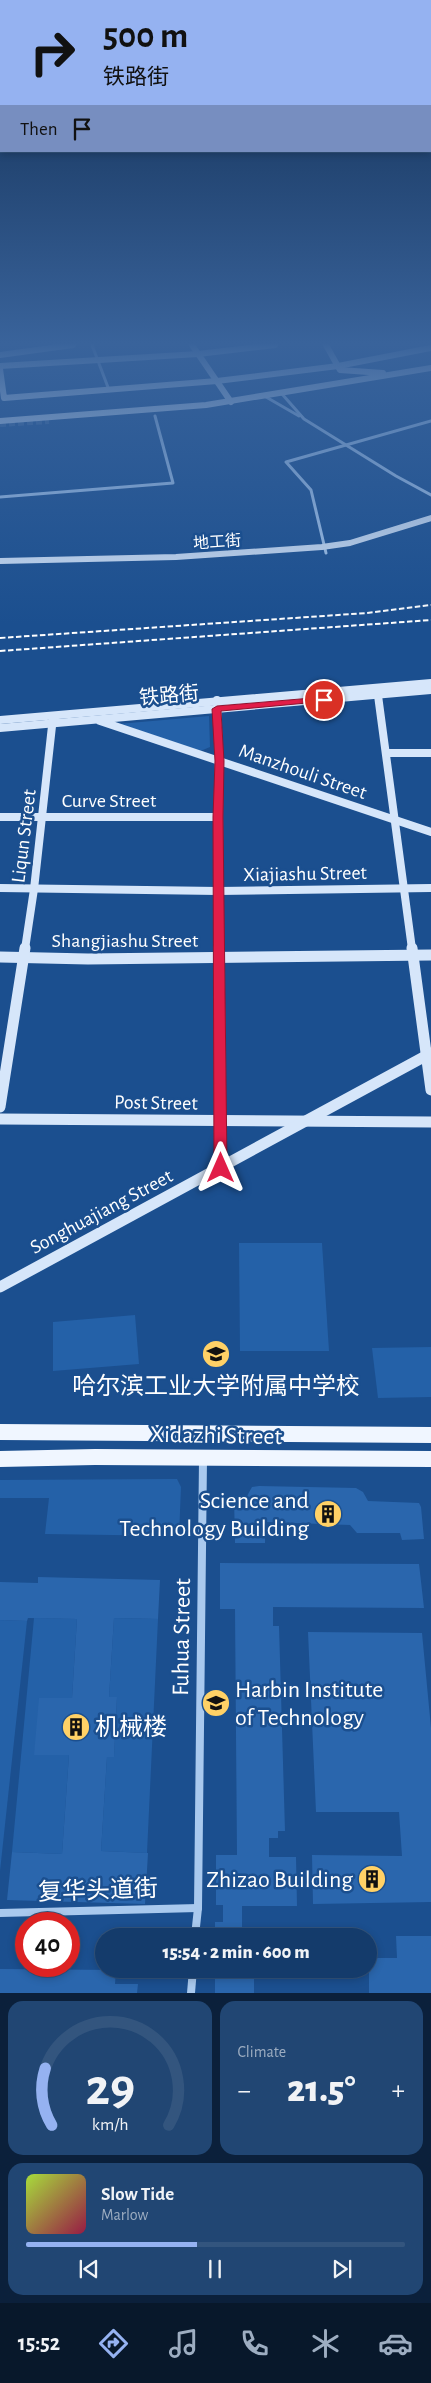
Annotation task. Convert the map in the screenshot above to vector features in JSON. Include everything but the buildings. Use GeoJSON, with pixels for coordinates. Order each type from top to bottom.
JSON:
{"type":"FeatureCollection","features":[{"type":"Feature","properties":{"kind":"main road","name":"Xidazhi Street"},"geometry":{"type":"LineString","coordinates":[[0,1432],[431,1435]]}},
{"type":"Feature","properties":{"kind":"main road","name":"Xidazhi Street"},"geometry":{"type":"LineString","coordinates":[[0,1459],[95,1457],[431,1459]]}},
{"type":"Feature","properties":{"kind":"street"},"geometry":{"type":"LineString","coordinates":[[0,497],[173,482],[161,438]]}},
{"type":"Feature","properties":{"kind":"street"},"geometry":{"type":"LineString","coordinates":[[335,438],[431,494]]}},
{"type":"Feature","properties":{"kind":"street"},"geometry":{"type":"LineString","coordinates":[[325,550],[311,490],[286,462],[367,438]]}},
{"type":"Feature","properties":{"kind":"street","name":"地工街"},"geometry":{"type":"LineString","coordinates":[[0,561],[176,557],[325,550],[431,518]]}},
{"type":"Feature","properties":{"kind":"street","name":"地工街"},"geometry":{"type":"LineString","coordinates":[[0,567],[185,563],[361,547],[431,525]]}},
{"type":"Feature","properties":{"kind":"street"},"geometry":{"type":"LineString","coordinates":[[431,682],[378,691],[413,955],[429,1054],[431,1090]]}},
{"type":"Feature","properties":{"kind":"street","name":"铁路街"},"geometry":{"type":"LineString","coordinates":[[0,728],[53,720],[96,720],[217,704],[378,691],[431,690]]}},
{"type":"Feature","properties":{"kind":"street"},"geometry":{"type":"LineString","coordinates":[[0,720],[53,720],[78,714],[217,704],[220,761],[218,891],[221,1168]]}},
{"type":"Feature","properties":{"kind":"street","name":"Manzhouli Street"},"geometry":{"type":"LineString","coordinates":[[78,714],[431,832]]}},
{"type":"Feature","properties":{"kind":"street","name":"Liqun Street"},"geometry":{"type":"LineString","coordinates":[[0,1107],[25,957],[44,818],[53,720]]}},
{"type":"Feature","properties":{"kind":"street"},"geometry":{"type":"LineString","coordinates":[[386,753],[431,753]]}},
{"type":"Feature","properties":{"kind":"street","name":"Curve Street"},"geometry":{"type":"LineString","coordinates":[[0,817],[218,817]]}},
{"type":"Feature","properties":{"kind":"street","name":"Xiajiashu Street"},"geometry":{"type":"LineString","coordinates":[[0,888],[218,891],[431,888]]}},
{"type":"Feature","properties":{"kind":"street","name":"Shangjiashu Street"},"geometry":{"type":"LineString","coordinates":[[0,957],[431,956]]}},
{"type":"Feature","properties":{"kind":"street","name":"Songhuajiang Street"},"geometry":{"type":"LineString","coordinates":[[0,1287],[312,1120],[429,1054]]}},
{"type":"Feature","properties":{"kind":"street","name":"Post Street"},"geometry":{"type":"LineString","coordinates":[[0,1119],[431,1122]]}},
{"type":"Feature","properties":{"kind":"street","name":"Fuhua Street"},"geometry":{"type":"LineString","coordinates":[[196,1928],[198,1908],[204,1459]]}},
{"type":"Feature","properties":{"kind":"street","name":"复华头道街"},"geometry":{"type":"LineString","coordinates":[[0,1913],[198,1908]]}},
{"type":"Feature","properties":{"kind":"street"},"geometry":{"type":"LineString","coordinates":[[191,1993],[192,1978]]}},
{"type":"Feature","properties":{"kind":"shaded area"},"geometry":{"type":"Polygon","coordinates":[[[209,716],[210,747],[198,752],[118,724],[209,716]]]}},
{"type":"Feature","properties":{"kind":"shaded area"},"geometry":{"type":"Polygon","coordinates":[[[239,1243],[322,1243],[329,1351],[240,1351],[239,1243]]]}},
{"type":"Feature","properties":{"kind":"shaded area"},"geometry":{"type":"Polygon","coordinates":[[[135,1315],[139,1364],[53,1371],[53,1322],[135,1315]]]}},
{"type":"Feature","properties":{"kind":"shaded area"},"geometry":{"type":"Polygon","coordinates":[[[431,1347],[431,1397],[378,1398],[372,1348],[431,1347]]]}},
{"type":"Feature","properties":{"kind":"shaded area"},"geometry":{"type":"Polygon","coordinates":[[[177,1479],[181,1487],[179,1536],[45,1534],[49,1498],[0,1498],[0,1480],[177,1479]]]}},
{"type":"Feature","properties":{"kind":"shaded area"},"geometry":{"type":"Polygon","coordinates":[[[34,1618],[77,1619],[72,1698],[35,1755],[69,1755],[62,1854],[12,1852],[34,1618]]]}},
{"type":"Feature","properties":{"kind":"shaded area"},"geometry":{"type":"Polygon","coordinates":[[[114,1618],[158,1619],[147,1853],[101,1851],[107,1757],[114,1756],[117,1697],[109,1697],[114,1618]]]}},
{"type":"Feature","properties":{"kind":"shaded area"},"geometry":{"type":"Polygon","coordinates":[[[0,1620],[27,1621],[0,1871],[0,1620]]]}},
{"type":"Feature","properties":{"kind":"railway"},"geometry":{"type":"LineString","coordinates":[[0,638],[367,613],[431,605]]}},
{"type":"Feature","properties":{"kind":"railway"},"geometry":{"type":"LineString","coordinates":[[0,651],[431,620]]}},
{"type":"Feature","properties":{"kind":"place","name":"哈尔滨工业大学附属中学校"},"geometry":{"type":"Point","coordinates":[216,1354]}},
{"type":"Feature","properties":{"kind":"place","name":"Science and Technology Building"},"geometry":{"type":"Point","coordinates":[328,1514]}},
{"type":"Feature","properties":{"kind":"place","name":"Harbin Institute of Technology"},"geometry":{"type":"Point","coordinates":[216,1703]}},
{"type":"Feature","properties":{"kind":"place","name":"机械楼"},"geometry":{"type":"Point","coordinates":[76,1727]}},
{"type":"Feature","properties":{"kind":"place","name":"Zhizao Building"},"geometry":{"type":"Point","coordinates":[372,1879]}},
{"type":"Feature","properties":{"kind":"route"},"geometry":{"type":"LineString","coordinates":[[221,1168],[218,817],[220,761],[217,709],[324,700]]}}]}
